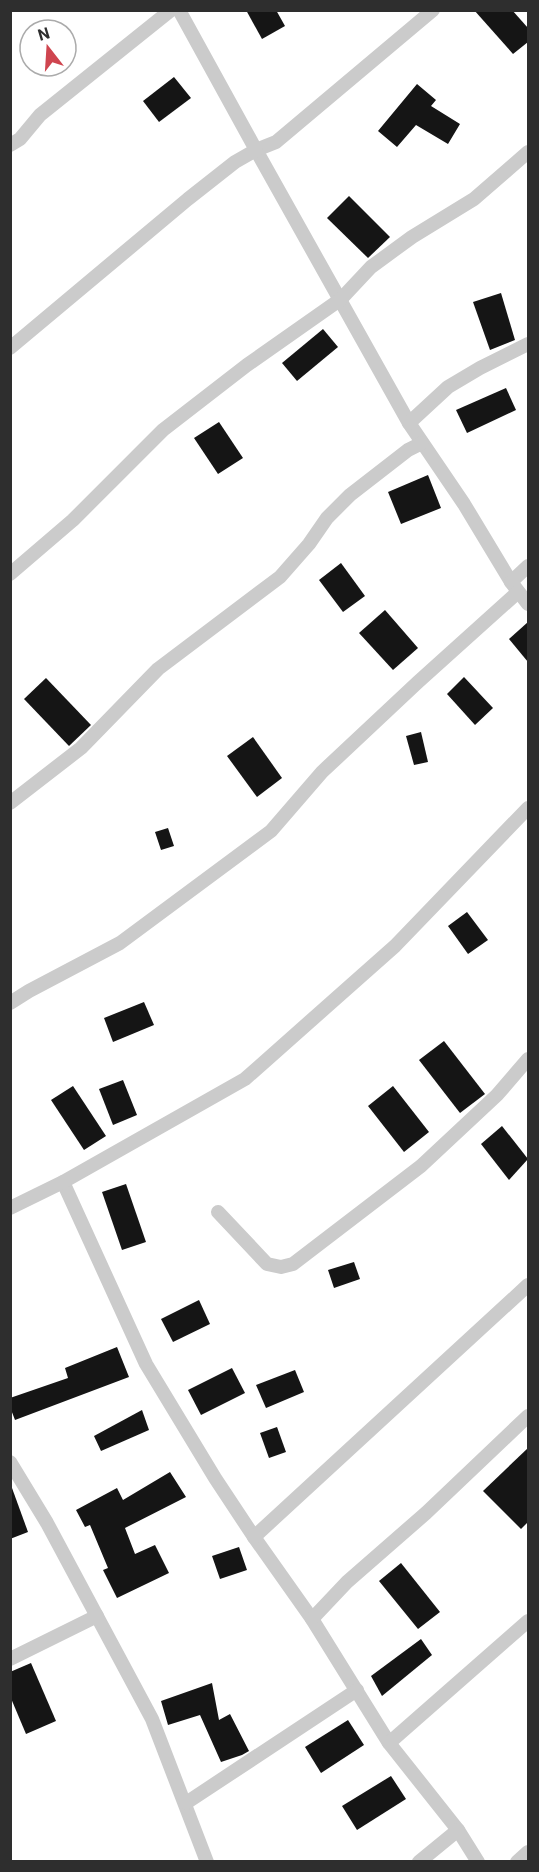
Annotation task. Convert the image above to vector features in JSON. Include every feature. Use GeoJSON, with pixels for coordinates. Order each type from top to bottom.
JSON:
{"type":"FeatureCollection","features":[{"type":"Feature","properties":{"kind":"street"},"geometry":{"type":"LineString","coordinates":[[10,145],[20,139],[40,115],[171,10]]}},
{"type":"Feature","properties":{"kind":"street"},"geometry":{"type":"LineString","coordinates":[[179,10],[409,423],[464,504],[514,587],[528,604]]}},
{"type":"Feature","properties":{"kind":"street"},"geometry":{"type":"LineString","coordinates":[[10,348],[188,199],[235,162],[276,142],[433,10]]}},
{"type":"Feature","properties":{"kind":"street"},"geometry":{"type":"LineString","coordinates":[[10,574],[73,519],[162,430],[341,299],[371,267],[412,237],[474,199],[528,152]]}},
{"type":"Feature","properties":{"kind":"street"},"geometry":{"type":"LineString","coordinates":[[409,423],[448,387],[528,344]]}},
{"type":"Feature","properties":{"kind":"street"},"geometry":{"type":"LineString","coordinates":[[10,803],[81,748],[158,669],[280,577],[309,544],[327,518],[350,495],[408,450],[422,443]]}},
{"type":"Feature","properties":{"kind":"street"},"geometry":{"type":"LineString","coordinates":[[10,1003],[120,943],[271,831],[322,772],[418,682],[514,587],[528,566]]}},
{"type":"Feature","properties":{"kind":"street"},"geometry":{"type":"LineString","coordinates":[[10,1208],[63,1182],[245,1079],[395,946],[528,808]]}},
{"type":"Feature","properties":{"kind":"street"},"geometry":{"type":"LineString","coordinates":[[218,1212],[267,1264],[281,1267],[293,1264],[421,1166],[497,1095],[528,1059]]}},
{"type":"Feature","properties":{"kind":"street"},"geometry":{"type":"LineString","coordinates":[[63,1182],[146,1364],[215,1478],[312,1619],[389,1743],[458,1830],[478,1862]]}},
{"type":"Feature","properties":{"kind":"street"},"geometry":{"type":"LineString","coordinates":[[254,1537],[528,1285]]}},
{"type":"Feature","properties":{"kind":"street"},"geometry":{"type":"LineString","coordinates":[[312,1619],[347,1582],[426,1513],[528,1416]]}},
{"type":"Feature","properties":{"kind":"street"},"geometry":{"type":"LineString","coordinates":[[12,1467],[47,1523],[152,1719],[207,1862]]}},
{"type":"Feature","properties":{"kind":"street"},"geometry":{"type":"LineString","coordinates":[[10,1659],[97,1616]]}},
{"type":"Feature","properties":{"kind":"street"},"geometry":{"type":"LineString","coordinates":[[389,1743],[528,1620]]}},
{"type":"Feature","properties":{"kind":"street"},"geometry":{"type":"LineString","coordinates":[[186,1803],[357,1690]]}},
{"type":"Feature","properties":{"kind":"street"},"geometry":{"type":"LineString","coordinates":[[419,1862],[458,1830]]}},
{"type":"Feature","properties":{"kind":"street"},"geometry":{"type":"LineString","coordinates":[[517,1862],[528,1852]]}},
{"type":"Feature","properties":{"kind":"building"},"geometry":{"type":"Polygon","coordinates":[[[246,10],[276,10],[285,26],[262,39],[246,10]]]}},
{"type":"Feature","properties":{"kind":"building"},"geometry":{"type":"Polygon","coordinates":[[[474,10],[512,10],[528,28],[528,42],[513,54],[474,10]]]}},
{"type":"Feature","properties":{"kind":"building"},"geometry":{"type":"Polygon","coordinates":[[[174,77],[191,98],[159,122],[143,101],[174,77]]]}},
{"type":"Feature","properties":{"kind":"building"},"geometry":{"type":"Polygon","coordinates":[[[417,84],[436,100],[431,106],[460,124],[448,144],[416,125],[397,147],[378,131],[417,84]]]}},
{"type":"Feature","properties":{"kind":"building"},"geometry":{"type":"Polygon","coordinates":[[[349,196],[390,237],[368,258],[327,218],[349,196]]]}},
{"type":"Feature","properties":{"kind":"building"},"geometry":{"type":"Polygon","coordinates":[[[501,293],[515,340],[490,350],[473,302],[501,293]]]}},
{"type":"Feature","properties":{"kind":"building"},"geometry":{"type":"Polygon","coordinates":[[[323,329],[338,347],[297,381],[282,363],[323,329]]]}},
{"type":"Feature","properties":{"kind":"building"},"geometry":{"type":"Polygon","coordinates":[[[506,388],[516,410],[467,433],[456,410],[506,388]]]}},
{"type":"Feature","properties":{"kind":"building"},"geometry":{"type":"Polygon","coordinates":[[[219,422],[243,458],[218,474],[194,438],[219,422]]]}},
{"type":"Feature","properties":{"kind":"building"},"geometry":{"type":"Polygon","coordinates":[[[428,475],[441,508],[401,524],[388,492],[428,475]]]}},
{"type":"Feature","properties":{"kind":"building"},"geometry":{"type":"Polygon","coordinates":[[[341,563],[365,596],[343,612],[319,580],[341,563]]]}},
{"type":"Feature","properties":{"kind":"building"},"geometry":{"type":"Polygon","coordinates":[[[385,610],[418,648],[393,670],[359,633],[385,610]]]}},
{"type":"Feature","properties":{"kind":"building"},"geometry":{"type":"Polygon","coordinates":[[[528,622],[528,662],[509,639],[528,622]]]}},
{"type":"Feature","properties":{"kind":"building"},"geometry":{"type":"Polygon","coordinates":[[[464,677],[493,708],[475,725],[447,694],[464,677]]]}},
{"type":"Feature","properties":{"kind":"building"},"geometry":{"type":"Polygon","coordinates":[[[46,678],[91,725],[69,746],[24,699],[46,678]]]}},
{"type":"Feature","properties":{"kind":"building"},"geometry":{"type":"Polygon","coordinates":[[[421,732],[428,762],[414,765],[406,736],[421,732]]]}},
{"type":"Feature","properties":{"kind":"building"},"geometry":{"type":"Polygon","coordinates":[[[253,737],[282,778],[257,797],[227,756],[253,737]]]}},
{"type":"Feature","properties":{"kind":"building"},"geometry":{"type":"Polygon","coordinates":[[[168,828],[174,846],[161,850],[155,832],[168,828]]]}},
{"type":"Feature","properties":{"kind":"building"},"geometry":{"type":"Polygon","coordinates":[[[467,912],[488,940],[468,954],[448,926],[467,912]]]}},
{"type":"Feature","properties":{"kind":"building"},"geometry":{"type":"Polygon","coordinates":[[[144,1002],[154,1025],[113,1042],[104,1018],[144,1002]]]}},
{"type":"Feature","properties":{"kind":"building"},"geometry":{"type":"Polygon","coordinates":[[[444,1041],[485,1094],[460,1113],[419,1060],[444,1041]]]}},
{"type":"Feature","properties":{"kind":"building"},"geometry":{"type":"Polygon","coordinates":[[[123,1080],[137,1115],[113,1125],[99,1089],[123,1080]]]}},
{"type":"Feature","properties":{"kind":"building"},"geometry":{"type":"Polygon","coordinates":[[[73,1086],[106,1136],[84,1150],[51,1100],[73,1086]]]}},
{"type":"Feature","properties":{"kind":"building"},"geometry":{"type":"Polygon","coordinates":[[[393,1086],[429,1132],[404,1152],[368,1106],[393,1086]]]}},
{"type":"Feature","properties":{"kind":"building"},"geometry":{"type":"Polygon","coordinates":[[[502,1126],[528,1159],[509,1180],[481,1144],[502,1126]]]}},
{"type":"Feature","properties":{"kind":"building"},"geometry":{"type":"Polygon","coordinates":[[[126,1184],[146,1242],[122,1250],[102,1192],[126,1184]]]}},
{"type":"Feature","properties":{"kind":"building"},"geometry":{"type":"Polygon","coordinates":[[[354,1262],[360,1279],[334,1288],[328,1270],[354,1262]]]}},
{"type":"Feature","properties":{"kind":"building"},"geometry":{"type":"Polygon","coordinates":[[[199,1300],[210,1324],[173,1342],[161,1319],[199,1300]]]}},
{"type":"Feature","properties":{"kind":"building"},"geometry":{"type":"Polygon","coordinates":[[[117,1347],[129,1377],[15,1420],[10,1407],[10,1398],[68,1378],[65,1368],[117,1347]]]}},
{"type":"Feature","properties":{"kind":"building"},"geometry":{"type":"Polygon","coordinates":[[[232,1368],[245,1393],[201,1415],[188,1390],[232,1368]]]}},
{"type":"Feature","properties":{"kind":"building"},"geometry":{"type":"Polygon","coordinates":[[[295,1370],[304,1392],[266,1408],[256,1385],[295,1370]]]}},
{"type":"Feature","properties":{"kind":"building"},"geometry":{"type":"Polygon","coordinates":[[[142,1410],[149,1430],[101,1451],[94,1436],[142,1410]]]}},
{"type":"Feature","properties":{"kind":"building"},"geometry":{"type":"Polygon","coordinates":[[[277,1427],[286,1452],[269,1458],[260,1433],[277,1427]]]}},
{"type":"Feature","properties":{"kind":"building"},"geometry":{"type":"Polygon","coordinates":[[[528,1448],[528,1522],[521,1529],[483,1491],[528,1448]]]}},
{"type":"Feature","properties":{"kind":"building"},"geometry":{"type":"Polygon","coordinates":[[[170,1472],[186,1497],[125,1528],[135,1554],[155,1545],[169,1573],[117,1598],[103,1570],[108,1568],[90,1525],[85,1527],[76,1510],[117,1488],[123,1500],[170,1472]]]}},
{"type":"Feature","properties":{"kind":"building"},"geometry":{"type":"Polygon","coordinates":[[[12,1488],[28,1532],[10,1539],[10,1489],[12,1488]]]}},
{"type":"Feature","properties":{"kind":"building"},"geometry":{"type":"Polygon","coordinates":[[[239,1547],[247,1570],[220,1579],[212,1556],[239,1547]]]}},
{"type":"Feature","properties":{"kind":"building"},"geometry":{"type":"Polygon","coordinates":[[[401,1563],[440,1612],[418,1629],[379,1581],[401,1563]]]}},
{"type":"Feature","properties":{"kind":"building"},"geometry":{"type":"Polygon","coordinates":[[[421,1639],[432,1655],[382,1696],[371,1676],[421,1639]]]}},
{"type":"Feature","properties":{"kind":"building"},"geometry":{"type":"Polygon","coordinates":[[[31,1663],[56,1721],[26,1734],[10,1696],[10,1672],[31,1663]]]}},
{"type":"Feature","properties":{"kind":"building"},"geometry":{"type":"Polygon","coordinates":[[[212,1683],[219,1720],[230,1714],[249,1751],[221,1762],[200,1715],[168,1725],[161,1701],[212,1683]]]}},
{"type":"Feature","properties":{"kind":"building"},"geometry":{"type":"Polygon","coordinates":[[[348,1720],[364,1745],[321,1773],[305,1747],[348,1720]]]}},
{"type":"Feature","properties":{"kind":"building"},"geometry":{"type":"Polygon","coordinates":[[[391,1776],[406,1799],[357,1830],[342,1806],[391,1776]]]}}]}
